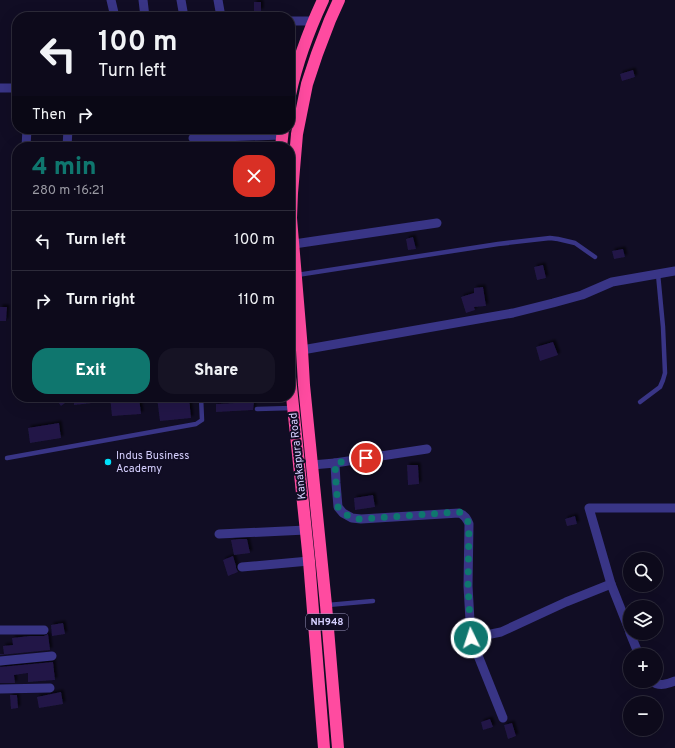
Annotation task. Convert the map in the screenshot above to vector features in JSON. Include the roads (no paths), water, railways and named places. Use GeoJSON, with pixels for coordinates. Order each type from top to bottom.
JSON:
{"type":"FeatureCollection","features":[{"type":"Feature","properties":{"kind":"highway"},"geometry":{"type":"LineString","coordinates":[[295,76],[313,21],[323,0]]}},
{"type":"Feature","properties":{"kind":"highway","name":"Kanakapura Road"},"geometry":{"type":"LineString","coordinates":[[295,158],[297,134],[307,84],[317,54],[339,0]]}},
{"type":"Feature","properties":{"kind":"highway","name":"Kanakapura Road"},"geometry":{"type":"LineString","coordinates":[[295,260],[304,385],[312,465],[306,530],[324,748]]}},
{"type":"Feature","properties":{"kind":"highway","name":"Kanakapura Road"},"geometry":{"type":"LineString","coordinates":[[292,402],[326,605],[338,748]]}},
{"type":"Feature","properties":{"kind":"street"},"geometry":{"type":"LineString","coordinates":[[111,0],[114,12]]}},
{"type":"Feature","properties":{"kind":"street"},"geometry":{"type":"LineString","coordinates":[[144,0],[145,12]]}},
{"type":"Feature","properties":{"kind":"street"},"geometry":{"type":"LineString","coordinates":[[181,0],[183,12]]}},
{"type":"Feature","properties":{"kind":"street"},"geometry":{"type":"LineString","coordinates":[[218,0],[220,12]]}},
{"type":"Feature","properties":{"kind":"street"},"geometry":{"type":"LineString","coordinates":[[295,21],[313,21]]}},
{"type":"Feature","properties":{"kind":"street"},"geometry":{"type":"LineString","coordinates":[[0,88],[12,88]]}},
{"type":"Feature","properties":{"kind":"street"},"geometry":{"type":"LineString","coordinates":[[193,138],[282,137]]}},
{"type":"Feature","properties":{"kind":"street"},"geometry":{"type":"LineString","coordinates":[[295,244],[437,224]]}},
{"type":"Feature","properties":{"kind":"street"},"geometry":{"type":"LineString","coordinates":[[302,350],[513,313],[553,304],[582,295],[612,282],[675,271]]}},
{"type":"Feature","properties":{"kind":"street"},"geometry":{"type":"LineString","coordinates":[[312,465],[335,463],[426,449]]}},
{"type":"Feature","properties":{"kind":"street"},"geometry":{"type":"LineString","coordinates":[[335,463],[338,507],[343,513],[352,518],[360,519],[459,512],[466,518],[469,524],[468,586],[471,638],[503,718]]}},
{"type":"Feature","properties":{"kind":"street"},"geometry":{"type":"LineString","coordinates":[[623,614],[611,584],[589,508],[675,508]]}},
{"type":"Feature","properties":{"kind":"street"},"geometry":{"type":"LineString","coordinates":[[220,534],[306,530]]}},
{"type":"Feature","properties":{"kind":"street"},"geometry":{"type":"LineString","coordinates":[[242,567],[309,561]]}},
{"type":"Feature","properties":{"kind":"street"},"geometry":{"type":"LineString","coordinates":[[471,638],[502,632],[566,602],[611,584]]}},
{"type":"Feature","properties":{"kind":"street"},"geometry":{"type":"LineString","coordinates":[[0,630],[44,630]]}},
{"type":"Feature","properties":{"kind":"street"},"geometry":{"type":"LineString","coordinates":[[0,661],[52,656]]}},
{"type":"Feature","properties":{"kind":"street"},"geometry":{"type":"LineString","coordinates":[[663,685],[675,681]]}},
{"type":"Feature","properties":{"kind":"street"},"geometry":{"type":"LineString","coordinates":[[0,689],[50,688]]}},
{"type":"Feature","properties":{"kind":"lane"},"geometry":{"type":"LineString","coordinates":[[296,276],[490,245],[550,238],[575,244],[595,257]]}},
{"type":"Feature","properties":{"kind":"lane"},"geometry":{"type":"LineString","coordinates":[[640,402],[660,387],[664,380],[664,327],[658,274]]}},
{"type":"Feature","properties":{"kind":"lane"},"geometry":{"type":"LineString","coordinates":[[7,458],[196,424],[202,420],[201,402]]}},
{"type":"Feature","properties":{"kind":"lane"},"geometry":{"type":"LineString","coordinates":[[258,409],[293,408]]}},
{"type":"Feature","properties":{"kind":"lane"},"geometry":{"type":"LineString","coordinates":[[326,605],[373,600]]}},
{"type":"Feature","properties":{"kind":"place","name":"Indus Business Academy"},"geometry":{"type":"Point","coordinates":[108,462]}}]}
